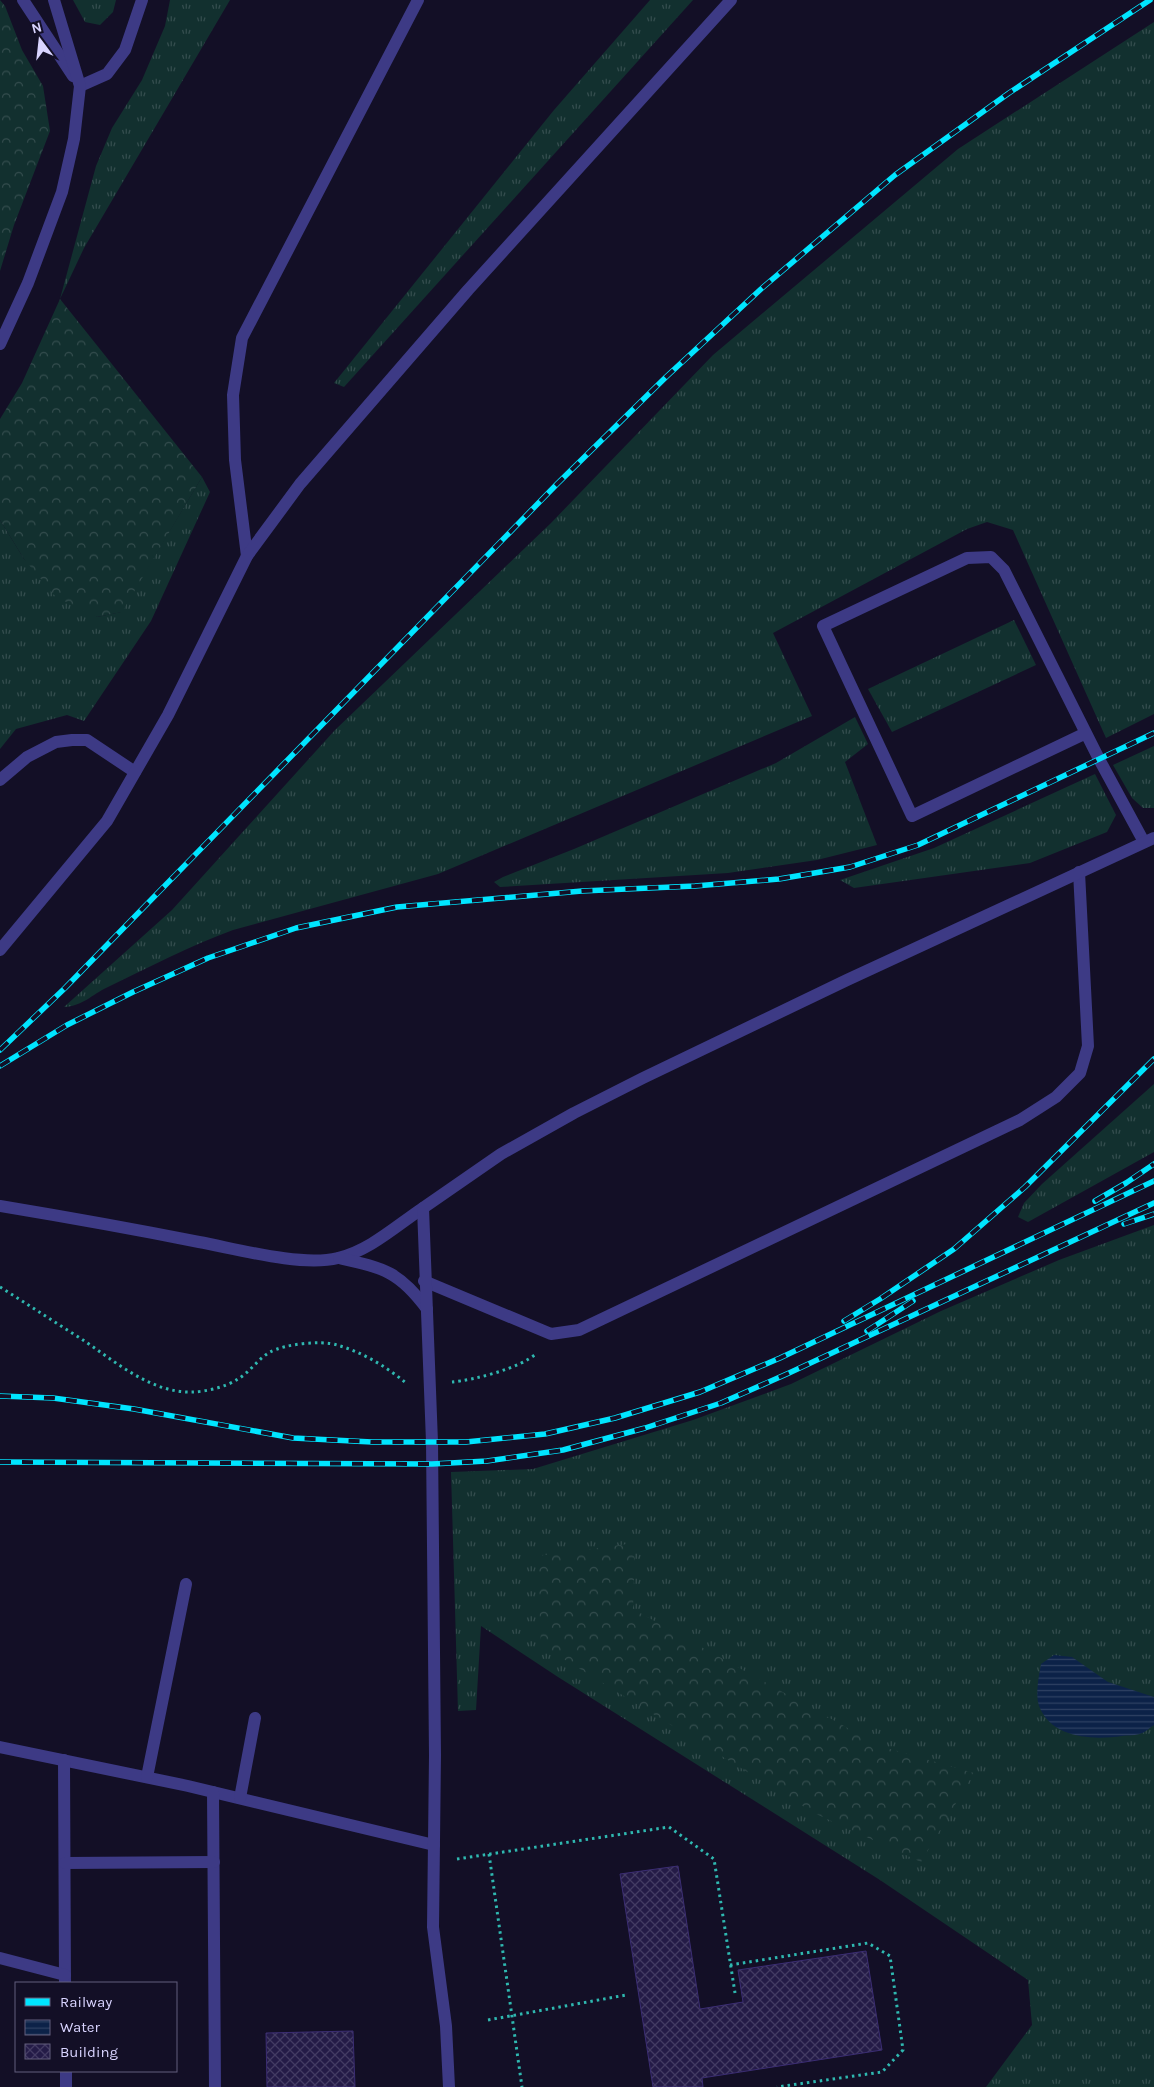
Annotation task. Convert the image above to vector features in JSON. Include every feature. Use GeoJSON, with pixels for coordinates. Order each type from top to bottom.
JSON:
{"type":"FeatureCollection","features":[{"type":"Feature","properties":{"kind":"lane"},"geometry":{"type":"LineString","coordinates":[[23,0],[80,86]]}},
{"type":"Feature","properties":{"kind":"lane"},"geometry":{"type":"LineString","coordinates":[[0,344],[28,283],[62,192],[74,139],[80,86],[54,0]]}},
{"type":"Feature","properties":{"kind":"lane"},"geometry":{"type":"LineString","coordinates":[[80,86],[108,74],[125,50],[142,0]]}},
{"type":"Feature","properties":{"kind":"lane"},"geometry":{"type":"LineString","coordinates":[[247,556],[235,460],[232,395],[242,338],[418,0]]}},
{"type":"Feature","properties":{"kind":"lane"},"geometry":{"type":"LineString","coordinates":[[0,950],[107,821],[168,715],[247,556],[300,484],[468,290],[731,0]]}},
{"type":"Feature","properties":{"kind":"lane"},"geometry":{"type":"LineString","coordinates":[[0,1206],[298,1259],[323,1261],[339,1258],[357,1252],[501,1154],[600,1100],[846,980],[1149,840],[1086,733],[1004,570],[990,557],[967,558],[823,626],[912,816],[1086,733]]}},
{"type":"Feature","properties":{"kind":"lane"},"geometry":{"type":"LineString","coordinates":[[0,780],[27,757],[56,742],[72,740],[87,740],[135,772]]}},
{"type":"Feature","properties":{"kind":"lane"},"geometry":{"type":"LineString","coordinates":[[424,1281],[551,1334],[579,1330],[1020,1120],[1056,1097],[1080,1073],[1088,1046],[1079,872]]}},
{"type":"Feature","properties":{"kind":"lane"},"geometry":{"type":"LineString","coordinates":[[422,1208],[430,1384],[435,1755],[433,1928],[446,2026],[449,2087]]}},
{"type":"Feature","properties":{"kind":"lane"},"geometry":{"type":"LineString","coordinates":[[339,1258],[375,1267],[394,1275],[409,1286],[427,1309]]}},
{"type":"Feature","properties":{"kind":"lane"},"geometry":{"type":"LineString","coordinates":[[147,1778],[186,1584]]}},
{"type":"Feature","properties":{"kind":"lane"},"geometry":{"type":"LineString","coordinates":[[240,1798],[255,1718]]}},
{"type":"Feature","properties":{"kind":"lane"},"geometry":{"type":"LineString","coordinates":[[0,1747],[240,1798],[434,1845]]}},
{"type":"Feature","properties":{"kind":"lane"},"geometry":{"type":"LineString","coordinates":[[0,1958],[66,1979],[64,1760]]}},
{"type":"Feature","properties":{"kind":"lane"},"geometry":{"type":"LineString","coordinates":[[213,1792],[214,2087]]}},
{"type":"Feature","properties":{"kind":"lane"},"geometry":{"type":"LineString","coordinates":[[65,1863],[214,1862]]}},
{"type":"Feature","properties":{"kind":"lane"},"geometry":{"type":"LineString","coordinates":[[66,2072],[66,2087]]}},
{"type":"Feature","properties":{"kind":"path"},"geometry":{"type":"LineString","coordinates":[[0,1287],[149,1382],[173,1390],[191,1392],[214,1388],[238,1380],[270,1352],[307,1343],[336,1345],[392,1371],[409,1385],[472,1380],[533,1357],[559,1332]]}},
{"type":"Feature","properties":{"kind":"path"},"geometry":{"type":"LineString","coordinates":[[434,1862],[668,1827],[714,1859],[735,1993]]}},
{"type":"Feature","properties":{"kind":"path"},"geometry":{"type":"LineString","coordinates":[[489,1854],[522,2087]]}},
{"type":"Feature","properties":{"kind":"path"},"geometry":{"type":"LineString","coordinates":[[730,1965],[868,1942],[890,1956],[903,2050],[882,2072],[777,2087]]}},
{"type":"Feature","properties":{"kind":"path"},"geometry":{"type":"LineString","coordinates":[[488,2020],[626,1995]]}},
{"type":"Feature","properties":{"kind":"green space"},"geometry":{"type":"Polygon","coordinates":[[[0,0],[5,6],[22,50],[43,86],[50,131],[14,225],[0,271],[0,0]]]}},
{"type":"Feature","properties":{"kind":"green space"},"geometry":{"type":"Polygon","coordinates":[[[73,0],[116,0],[113,12],[100,25],[85,22],[73,0]]]}},
{"type":"Feature","properties":{"kind":"green space"},"geometry":{"type":"Polygon","coordinates":[[[170,0],[230,0],[84,248],[60,299],[96,166],[112,128],[142,80],[165,26],[170,0]]]}},
{"type":"Feature","properties":{"kind":"green space"},"geometry":{"type":"Polygon","coordinates":[[[650,0],[693,0],[344,387],[334,383],[554,110],[650,0]]]}},
{"type":"Feature","properties":{"kind":"green space"},"geometry":{"type":"Polygon","coordinates":[[[1154,22],[1154,714],[1106,738],[1013,530],[987,522],[967,529],[773,633],[812,716],[438,874],[233,930],[154,964],[76,1005],[64,1007],[172,910],[335,730],[551,523],[713,355],[958,149],[1154,22]]]}},
{"type":"Feature","properties":{"kind":"green space"},"geometry":{"type":"Polygon","coordinates":[[[60,299],[202,477],[122,612],[97,617],[56,597],[24,559],[0,520],[0,419],[22,383],[60,299]]]}},
{"type":"Feature","properties":{"kind":"green space"},"geometry":{"type":"Polygon","coordinates":[[[202,477],[210,492],[151,621],[84,721],[67,715],[16,729],[0,749],[0,520],[24,559],[97,617],[121,612],[202,477]]]}},
{"type":"Feature","properties":{"kind":"green space"},"geometry":{"type":"Polygon","coordinates":[[[1014,620],[1036,665],[892,732],[868,689],[1014,620]]]}},
{"type":"Feature","properties":{"kind":"green space"},"geometry":{"type":"Polygon","coordinates":[[[855,717],[868,744],[845,762],[877,845],[817,860],[728,873],[500,887],[494,882],[776,763],[855,717]]]}},
{"type":"Feature","properties":{"kind":"green space"},"geometry":{"type":"Polygon","coordinates":[[[1154,746],[1154,808],[1143,808],[1132,798],[1113,765],[1154,746]]]}},
{"type":"Feature","properties":{"kind":"green space"},"geometry":{"type":"Polygon","coordinates":[[[1095,774],[1116,815],[1107,832],[1030,863],[854,888],[840,880],[934,848],[1095,774]]]}},
{"type":"Feature","properties":{"kind":"green space"},"geometry":{"type":"Polygon","coordinates":[[[1154,1084],[1154,1152],[1028,1222],[1018,1217],[1024,1203],[1042,1184],[1154,1084]]]}},
{"type":"Feature","properties":{"kind":"green space"},"geometry":{"type":"Polygon","coordinates":[[[1154,1225],[1154,2087],[986,2087],[1032,2025],[1028,1980],[880,1880],[558,1677],[481,1626],[476,1710],[458,1711],[451,1472],[533,1469],[693,1420],[791,1384],[941,1311],[1059,1260],[1154,1225]]]}},
{"type":"Feature","properties":{"kind":"green space"},"geometry":{"type":"Polygon","coordinates":[[[635,1543],[633,1609],[880,1746],[974,1773],[921,1862],[814,1813],[541,1645],[537,1556],[635,1543]]]}},
{"type":"Feature","properties":{"kind":"water"},"geometry":{"type":"Polygon","coordinates":[[[1054,1655],[1072,1657],[1108,1682],[1154,1697],[1154,1725],[1137,1735],[1099,1738],[1074,1735],[1053,1725],[1045,1717],[1039,1706],[1037,1690],[1041,1664],[1054,1655]]]}},
{"type":"Feature","properties":{"kind":"building"},"geometry":{"type":"Polygon","coordinates":[[[678,1866],[700,2009],[743,2002],[738,1970],[866,1951],[882,2050],[702,2078],[703,2087],[653,2087],[620,1874],[678,1866]]]}},
{"type":"Feature","properties":{"kind":"building"},"geometry":{"type":"Polygon","coordinates":[[[353,2031],[355,2087],[267,2087],[266,2033],[353,2031]]]}},
{"type":"Feature","properties":{"kind":"railway"},"geometry":{"type":"LineString","coordinates":[[0,1050],[65,988],[557,484],[666,377],[761,289],[895,175],[1009,93],[1150,0]]}},
{"type":"Feature","properties":{"kind":"railway"},"geometry":{"type":"LineString","coordinates":[[0,1066],[67,1025],[133,992],[208,958],[296,928],[397,907],[582,891],[695,886],[779,879],[850,867],[918,845],[1154,733]]}},
{"type":"Feature","properties":{"kind":"railway"},"geometry":{"type":"LineString","coordinates":[[844,1321],[954,1249],[1025,1187],[1154,1059]]}},
{"type":"Feature","properties":{"kind":"railway"},"geometry":{"type":"LineString","coordinates":[[1095,1201],[1154,1164]]}},
{"type":"Feature","properties":{"kind":"railway"},"geometry":{"type":"LineString","coordinates":[[0,1396],[53,1398],[134,1409],[293,1438],[372,1442],[466,1442],[545,1434],[615,1418],[700,1392],[780,1358],[1154,1181]]}},
{"type":"Feature","properties":{"kind":"railway"},"geometry":{"type":"LineString","coordinates":[[0,1462],[432,1464],[487,1461],[563,1450],[645,1428],[721,1403],[1154,1203]]}},
{"type":"Feature","properties":{"kind":"railway"},"geometry":{"type":"LineString","coordinates":[[1124,1224],[1154,1214]]}},
{"type":"Feature","properties":{"kind":"railway"},"geometry":{"type":"LineString","coordinates":[[867,1331],[913,1301]]}}]}
